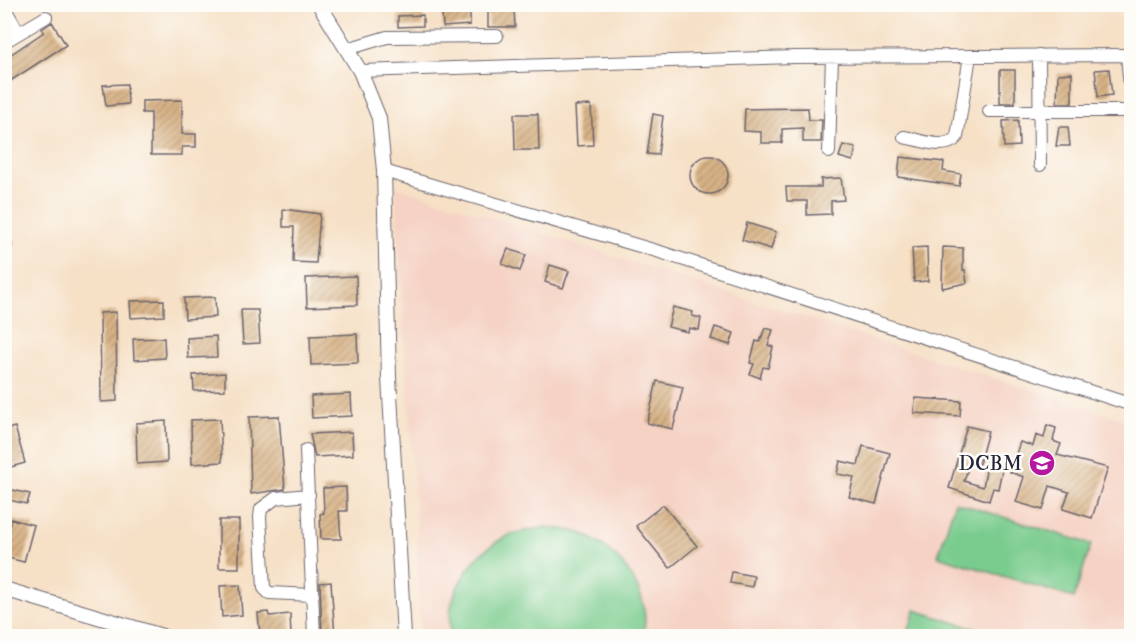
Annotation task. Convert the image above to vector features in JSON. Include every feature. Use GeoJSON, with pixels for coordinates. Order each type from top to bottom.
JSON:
{"type":"FeatureCollection","features":[{"type":"Feature","properties":{"kind":"street"},"geometry":{"type":"LineString","coordinates":[[319,4],[360,71],[379,118],[384,171],[389,378],[404,636]]}},
{"type":"Feature","properties":{"kind":"street"},"geometry":{"type":"LineString","coordinates":[[4,7],[19,33]]}},
{"type":"Feature","properties":{"kind":"street"},"geometry":{"type":"LineString","coordinates":[[4,42],[46,17]]}},
{"type":"Feature","properties":{"kind":"street"},"geometry":{"type":"LineString","coordinates":[[347,49],[387,37],[497,36]]}},
{"type":"Feature","properties":{"kind":"street"},"geometry":{"type":"LineString","coordinates":[[1039,55],[1040,165]]}},
{"type":"Feature","properties":{"kind":"street"},"geometry":{"type":"LineString","coordinates":[[360,71],[832,57],[1129,55],[1131,110],[989,111]]}},
{"type":"Feature","properties":{"kind":"street"},"geometry":{"type":"LineString","coordinates":[[904,137],[942,144],[952,142],[957,137],[970,56]]}},
{"type":"Feature","properties":{"kind":"street"},"geometry":{"type":"LineString","coordinates":[[829,152],[832,57]]}},
{"type":"Feature","properties":{"kind":"street"},"geometry":{"type":"LineString","coordinates":[[384,171],[660,252],[1131,405]]}},
{"type":"Feature","properties":{"kind":"street"},"geometry":{"type":"LineString","coordinates":[[306,450],[314,636]]}},
{"type":"Feature","properties":{"kind":"street"},"geometry":{"type":"LineString","coordinates":[[309,495],[276,498],[261,509],[260,517],[264,588],[269,593],[313,595]]}},
{"type":"Feature","properties":{"kind":"street"},"geometry":{"type":"LineString","coordinates":[[4,589],[162,636]]}},
{"type":"Feature","properties":{"kind":"shaded area"},"geometry":{"type":"Polygon","coordinates":[[[395,186],[1131,422],[1131,636],[420,636],[417,535],[395,186]]]}},
{"type":"Feature","properties":{"kind":"green space"},"geometry":{"type":"Polygon","coordinates":[[[955,502],[1091,544],[1074,598],[938,556],[955,502]]]}},
{"type":"Feature","properties":{"kind":"green space"},"geometry":{"type":"Polygon","coordinates":[[[546,527],[583,534],[610,551],[621,563],[631,576],[643,604],[645,620],[643,636],[451,636],[451,606],[456,592],[462,578],[481,554],[505,537],[546,527]]]}},
{"type":"Feature","properties":{"kind":"green space"},"geometry":{"type":"Polygon","coordinates":[[[915,610],[998,636],[907,636],[915,610]]]}},
{"type":"Feature","properties":{"kind":"building"},"geometry":{"type":"Polygon","coordinates":[[[488,9],[514,9],[515,27],[488,27],[488,9]]]}},
{"type":"Feature","properties":{"kind":"building"},"geometry":{"type":"Polygon","coordinates":[[[470,13],[470,25],[443,27],[442,14],[470,13]]]}},
{"type":"Feature","properties":{"kind":"building"},"geometry":{"type":"Polygon","coordinates":[[[423,15],[423,26],[398,27],[398,16],[423,15]]]}},
{"type":"Feature","properties":{"kind":"building"},"geometry":{"type":"Polygon","coordinates":[[[52,22],[66,45],[4,85],[4,59],[44,32],[42,29],[52,22]]]}},
{"type":"Feature","properties":{"kind":"building"},"geometry":{"type":"Polygon","coordinates":[[[1109,69],[1112,95],[1098,97],[1095,70],[1109,69]]]}},
{"type":"Feature","properties":{"kind":"building"},"geometry":{"type":"Polygon","coordinates":[[[1000,70],[1015,70],[1015,103],[1000,103],[1000,70]]]}},
{"type":"Feature","properties":{"kind":"building"},"geometry":{"type":"Polygon","coordinates":[[[1072,73],[1072,103],[1057,103],[1058,74],[1072,73]]]}},
{"type":"Feature","properties":{"kind":"building"},"geometry":{"type":"Polygon","coordinates":[[[127,84],[128,104],[106,106],[103,85],[127,84]]]}},
{"type":"Feature","properties":{"kind":"building"},"geometry":{"type":"Polygon","coordinates":[[[182,100],[182,134],[196,134],[196,147],[182,147],[182,155],[151,155],[151,113],[142,113],[142,101],[182,100]]]}},
{"type":"Feature","properties":{"kind":"building"},"geometry":{"type":"Polygon","coordinates":[[[591,105],[593,145],[577,146],[575,106],[591,105]]]}},
{"type":"Feature","properties":{"kind":"building"},"geometry":{"type":"Polygon","coordinates":[[[808,108],[809,120],[822,120],[821,142],[803,142],[803,128],[782,129],[782,143],[761,143],[761,132],[744,131],[745,109],[808,108]]]}},
{"type":"Feature","properties":{"kind":"building"},"geometry":{"type":"Polygon","coordinates":[[[514,114],[538,114],[539,150],[515,150],[514,114]]]}},
{"type":"Feature","properties":{"kind":"building"},"geometry":{"type":"Polygon","coordinates":[[[653,114],[663,116],[658,155],[647,154],[653,114]]]}},
{"type":"Feature","properties":{"kind":"building"},"geometry":{"type":"Polygon","coordinates":[[[1018,120],[1019,146],[1004,147],[1003,121],[1018,120]]]}},
{"type":"Feature","properties":{"kind":"building"},"geometry":{"type":"Polygon","coordinates":[[[1059,127],[1068,127],[1070,146],[1056,146],[1059,127]]]}},
{"type":"Feature","properties":{"kind":"building"},"geometry":{"type":"Polygon","coordinates":[[[843,145],[856,148],[853,161],[839,157],[843,145]]]}},
{"type":"Feature","properties":{"kind":"building"},"geometry":{"type":"Polygon","coordinates":[[[709,156],[723,161],[728,175],[723,189],[709,194],[695,189],[690,175],[695,161],[709,156]]]}},
{"type":"Feature","properties":{"kind":"building"},"geometry":{"type":"Polygon","coordinates":[[[900,157],[944,162],[943,171],[961,174],[959,186],[898,177],[900,157]]]}},
{"type":"Feature","properties":{"kind":"building"},"geometry":{"type":"Polygon","coordinates":[[[841,178],[844,200],[831,201],[831,214],[807,215],[807,201],[787,201],[786,187],[821,187],[821,179],[841,178]]]}},
{"type":"Feature","properties":{"kind":"building"},"geometry":{"type":"Polygon","coordinates":[[[283,209],[320,214],[316,263],[293,262],[294,227],[283,227],[283,209]]]}},
{"type":"Feature","properties":{"kind":"building"},"geometry":{"type":"Polygon","coordinates":[[[747,223],[776,232],[771,249],[742,240],[747,223]]]}},
{"type":"Feature","properties":{"kind":"building"},"geometry":{"type":"Polygon","coordinates":[[[927,247],[928,281],[914,282],[912,248],[927,247]]]}},
{"type":"Feature","properties":{"kind":"building"},"geometry":{"type":"Polygon","coordinates":[[[943,247],[963,248],[963,270],[965,270],[967,283],[942,288],[943,247]]]}},
{"type":"Feature","properties":{"kind":"building"},"geometry":{"type":"Polygon","coordinates":[[[508,249],[526,255],[520,271],[502,264],[508,249]]]}},
{"type":"Feature","properties":{"kind":"building"},"geometry":{"type":"Polygon","coordinates":[[[550,265],[569,271],[563,288],[545,282],[550,265]]]}},
{"type":"Feature","properties":{"kind":"building"},"geometry":{"type":"Polygon","coordinates":[[[356,276],[357,305],[307,307],[306,278],[356,276]]]}},
{"type":"Feature","properties":{"kind":"building"},"geometry":{"type":"Polygon","coordinates":[[[215,297],[216,317],[185,319],[184,298],[215,297]]]}},
{"type":"Feature","properties":{"kind":"building"},"geometry":{"type":"Polygon","coordinates":[[[164,300],[164,316],[131,318],[130,301],[164,300]]]}},
{"type":"Feature","properties":{"kind":"building"},"geometry":{"type":"Polygon","coordinates":[[[673,307],[693,312],[692,316],[701,318],[699,330],[689,328],[688,332],[668,327],[673,307]]]}},
{"type":"Feature","properties":{"kind":"building"},"geometry":{"type":"Polygon","coordinates":[[[241,310],[258,310],[260,343],[243,344],[241,310]]]}},
{"type":"Feature","properties":{"kind":"building"},"geometry":{"type":"Polygon","coordinates":[[[116,312],[117,401],[101,402],[100,313],[116,312]]]}},
{"type":"Feature","properties":{"kind":"building"},"geometry":{"type":"Polygon","coordinates":[[[715,327],[734,333],[730,345],[711,339],[715,327]]]}},
{"type":"Feature","properties":{"kind":"building"},"geometry":{"type":"Polygon","coordinates":[[[765,328],[773,330],[768,345],[773,347],[768,368],[763,367],[760,378],[750,374],[754,364],[750,363],[756,341],[760,342],[765,328]]]}},
{"type":"Feature","properties":{"kind":"building"},"geometry":{"type":"Polygon","coordinates":[[[357,334],[358,363],[311,365],[310,336],[357,334]]]}},
{"type":"Feature","properties":{"kind":"building"},"geometry":{"type":"Polygon","coordinates":[[[216,336],[217,357],[188,358],[187,338],[216,336]]]}},
{"type":"Feature","properties":{"kind":"building"},"geometry":{"type":"Polygon","coordinates":[[[164,338],[165,358],[134,360],[133,339],[164,338]]]}},
{"type":"Feature","properties":{"kind":"building"},"geometry":{"type":"Polygon","coordinates":[[[225,373],[225,390],[194,391],[193,375],[225,373]]]}},
{"type":"Feature","properties":{"kind":"building"},"geometry":{"type":"Polygon","coordinates":[[[657,381],[683,387],[673,429],[647,423],[657,381]]]}},
{"type":"Feature","properties":{"kind":"building"},"geometry":{"type":"Polygon","coordinates":[[[351,394],[352,416],[312,418],[311,396],[351,394]]]}},
{"type":"Feature","properties":{"kind":"building"},"geometry":{"type":"Polygon","coordinates":[[[915,398],[961,401],[960,416],[914,413],[915,398]]]}},
{"type":"Feature","properties":{"kind":"building"},"geometry":{"type":"Polygon","coordinates":[[[279,416],[285,489],[251,494],[249,417],[279,416]]]}},
{"type":"Feature","properties":{"kind":"building"},"geometry":{"type":"Polygon","coordinates":[[[220,419],[222,462],[192,464],[191,420],[220,419]]]}},
{"type":"Feature","properties":{"kind":"building"},"geometry":{"type":"Polygon","coordinates":[[[166,421],[167,462],[137,464],[136,423],[166,421]]]}},
{"type":"Feature","properties":{"kind":"building"},"geometry":{"type":"Polygon","coordinates":[[[1047,425],[1056,428],[1053,441],[1061,444],[1057,455],[1108,468],[1092,518],[1063,509],[1069,492],[1050,486],[1043,510],[1016,502],[1024,477],[1010,472],[1020,442],[1033,446],[1036,435],[1044,438],[1047,425]]]}},
{"type":"Feature","properties":{"kind":"building"},"geometry":{"type":"Polygon","coordinates":[[[967,426],[988,431],[979,464],[970,462],[964,481],[983,487],[988,460],[1003,465],[998,489],[993,488],[989,501],[949,488],[967,426]]]}},
{"type":"Feature","properties":{"kind":"building"},"geometry":{"type":"Polygon","coordinates":[[[15,427],[25,463],[4,469],[4,430],[15,427]]]}},
{"type":"Feature","properties":{"kind":"building"},"geometry":{"type":"Polygon","coordinates":[[[352,432],[353,455],[315,457],[310,434],[352,432]]]}},
{"type":"Feature","properties":{"kind":"building"},"geometry":{"type":"Polygon","coordinates":[[[863,446],[890,453],[876,504],[849,497],[854,477],[837,474],[840,461],[858,465],[863,446]]]}},
{"type":"Feature","properties":{"kind":"building"},"geometry":{"type":"Polygon","coordinates":[[[346,487],[347,511],[339,511],[341,539],[321,539],[320,514],[324,513],[323,488],[346,487]]]}},
{"type":"Feature","properties":{"kind":"building"},"geometry":{"type":"Polygon","coordinates":[[[4,488],[30,494],[27,504],[4,499],[4,488]]]}},
{"type":"Feature","properties":{"kind":"building"},"geometry":{"type":"Polygon","coordinates":[[[663,505],[697,546],[670,568],[636,526],[663,505]]]}},
{"type":"Feature","properties":{"kind":"building"},"geometry":{"type":"Polygon","coordinates":[[[11,519],[34,525],[24,562],[4,557],[11,519]]]}},
{"type":"Feature","properties":{"kind":"building"},"geometry":{"type":"Polygon","coordinates":[[[219,520],[239,520],[239,568],[219,568],[219,520]]]}},
{"type":"Feature","properties":{"kind":"building"},"geometry":{"type":"Polygon","coordinates":[[[732,572],[754,576],[752,587],[730,583],[732,572]]]}},
{"type":"Feature","properties":{"kind":"building"},"geometry":{"type":"Polygon","coordinates":[[[331,582],[335,636],[322,636],[320,583],[331,582]]]}},
{"type":"Feature","properties":{"kind":"building"},"geometry":{"type":"Polygon","coordinates":[[[240,585],[242,615],[222,617],[220,586],[240,585]]]}},
{"type":"Feature","properties":{"kind":"building"},"geometry":{"type":"Polygon","coordinates":[[[268,612],[269,616],[290,614],[291,636],[260,636],[258,613],[268,612]]]}},
{"type":"Feature","properties":{"kind":"place","name":"DCBM"},"geometry":{"type":"Point","coordinates":[1042,463]}}]}
